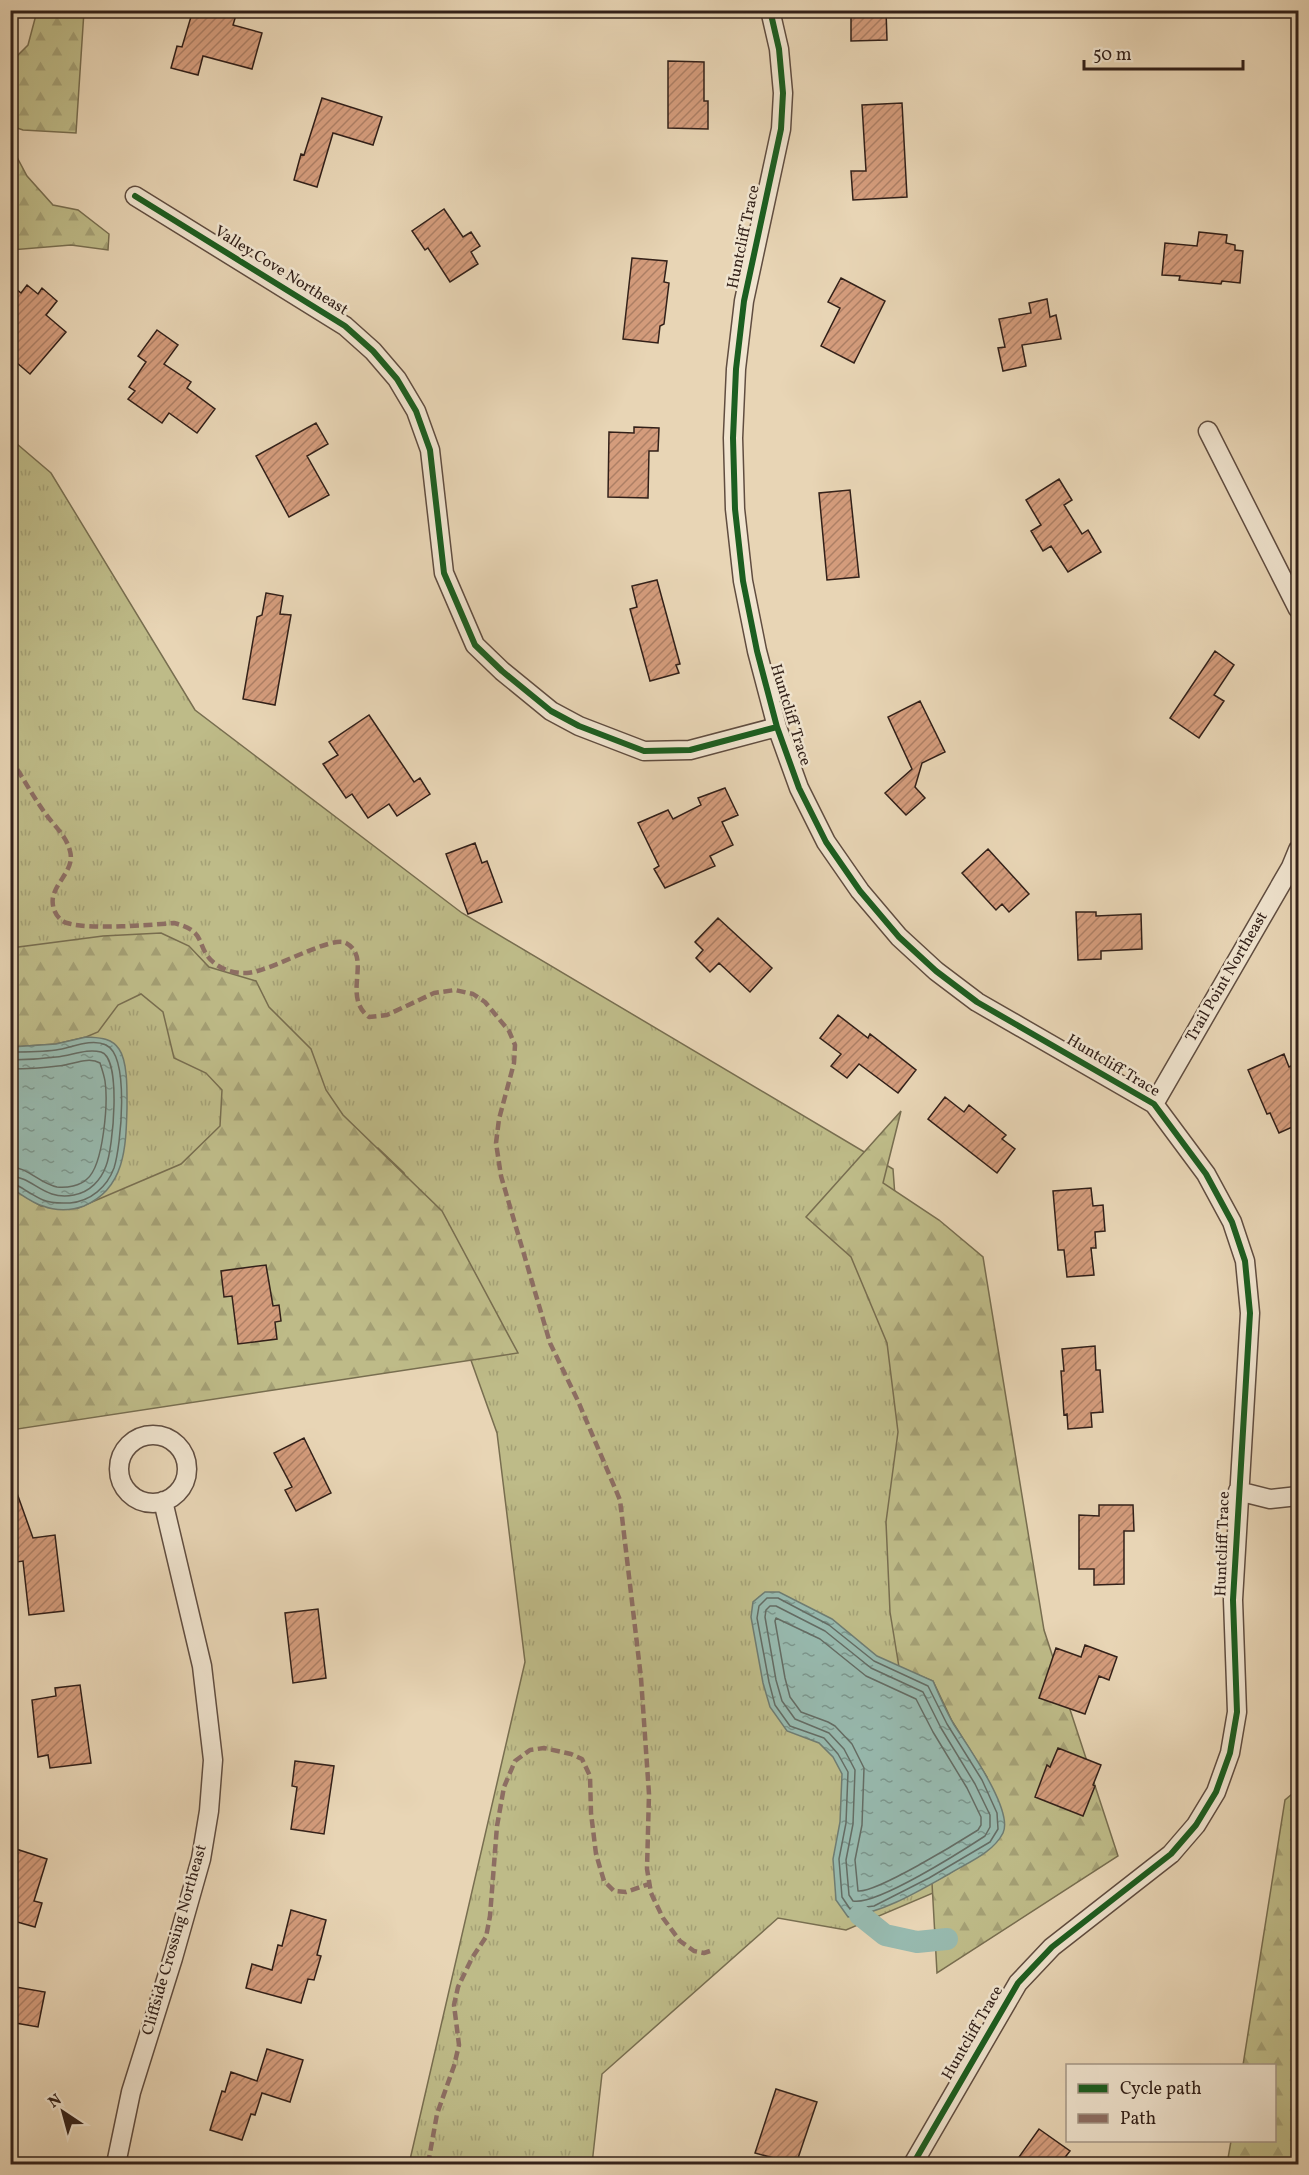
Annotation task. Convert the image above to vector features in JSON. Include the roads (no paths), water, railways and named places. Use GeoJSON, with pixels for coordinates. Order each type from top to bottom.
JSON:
{"type":"FeatureCollection","features":[{"type":"Feature","properties":{"kind":"street","name":"Huntcliff Trace"},"geometry":{"type":"LineString","coordinates":[[770,10],[779,49],[783,93],[781,129],[744,301],[736,369],[733,438],[735,509],[743,581],[757,651],[777,727],[799,788],[826,842],[860,891],[898,937],[936,971],[977,1002],[1154,1104],[1206,1174],[1232,1222],[1245,1261],[1250,1313],[1233,1600],[1237,1712],[1230,1753],[1216,1792],[1196,1825],[1171,1854],[1052,1947],[1018,1983],[913,2164]]}},
{"type":"Feature","properties":{"kind":"street","name":"Valley Cove Northeast"},"geometry":{"type":"LineString","coordinates":[[135,196],[345,326],[373,351],[397,379],[416,411],[430,450],[444,573],[476,645],[526,692],[551,711],[579,726],[644,751],[690,750],[777,727]]}},
{"type":"Feature","properties":{"kind":"street"},"geometry":{"type":"LineString","coordinates":[[1208,431],[1299,609]]}},
{"type":"Feature","properties":{"kind":"street","name":"Trail Point Northeast"},"geometry":{"type":"LineString","coordinates":[[1154,1104],[1299,850]]}},
{"type":"Feature","properties":{"kind":"street"},"geometry":{"type":"LineString","coordinates":[[1238,1491],[1270,1499],[1299,1496]]}},
{"type":"Feature","properties":{"kind":"street","name":"Cliffside Crossing Northeast"},"geometry":{"type":"LineString","coordinates":[[116,2164],[131,2092],[201,1859],[209,1811],[213,1760],[201,1666],[163,1501]]}},
{"type":"Feature","properties":{"kind":"water"},"geometry":{"type":"Polygon","coordinates":[[[86,1037],[112,1042],[122,1055],[127,1094],[124,1152],[115,1178],[98,1199],[79,1208],[58,1210],[35,1203],[11,1188],[11,1047],[56,1044],[86,1037]]]}},
{"type":"Feature","properties":{"kind":"water"},"geometry":{"type":"Polygon","coordinates":[[[765,1592],[779,1592],[832,1619],[877,1656],[933,1681],[950,1718],[987,1777],[1002,1809],[1005,1823],[1003,1833],[993,1846],[925,1888],[874,1911],[848,1917],[836,1900],[833,1859],[840,1822],[842,1774],[833,1757],[819,1743],[787,1731],[770,1707],[763,1683],[751,1617],[753,1602],[765,1592]]]}},
{"type":"Feature","properties":{"kind":"waterway"},"geometry":{"type":"LineString","coordinates":[[860,1915],[885,1935],[917,1942],[947,1939]]}}]}
